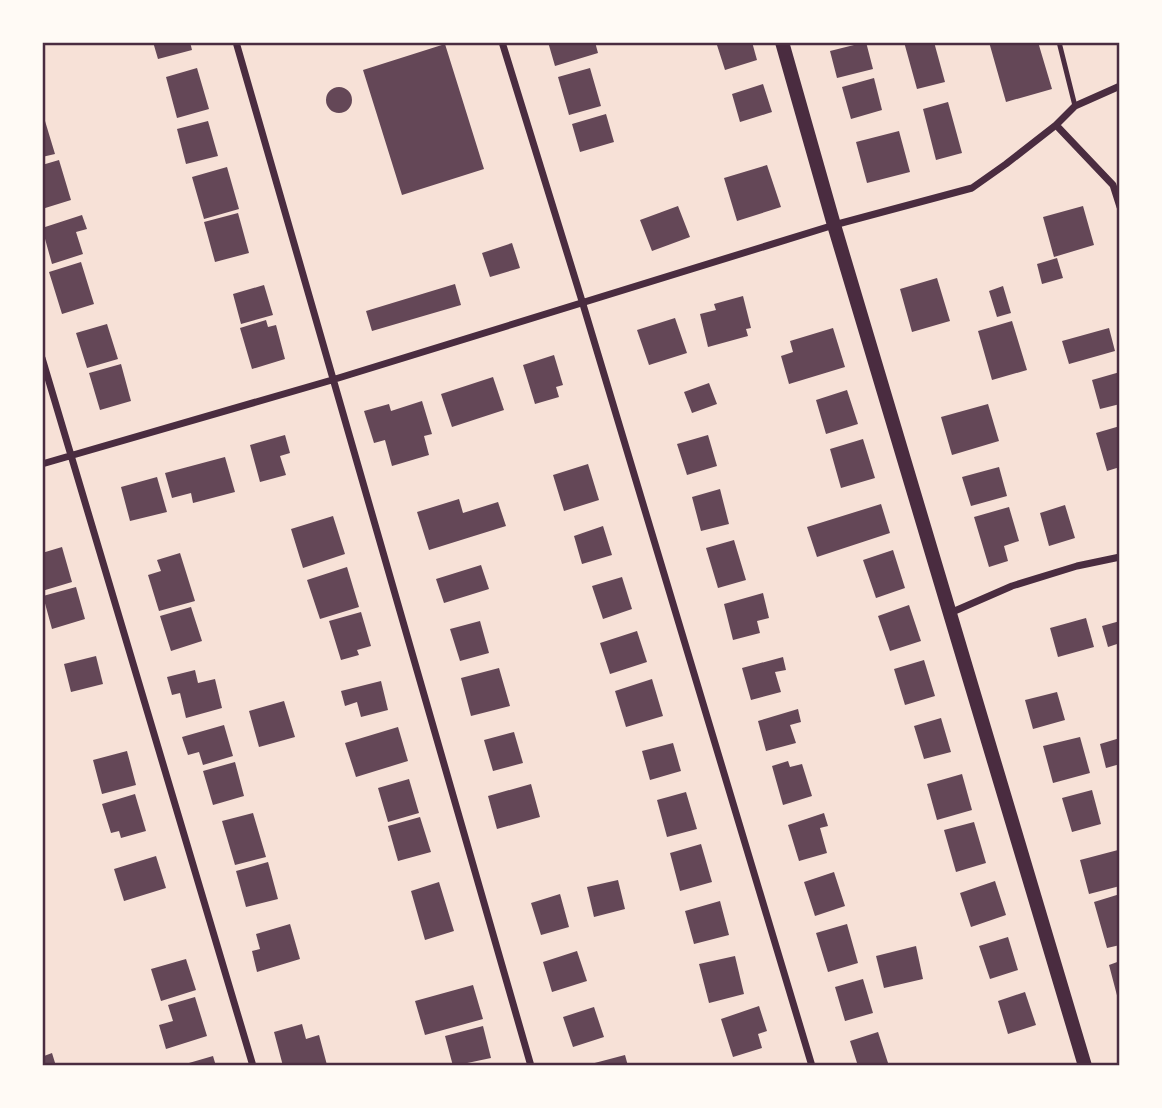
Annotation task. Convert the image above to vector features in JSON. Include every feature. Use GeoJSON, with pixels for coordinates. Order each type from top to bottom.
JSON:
{"type":"FeatureCollection","features":[{"type":"Feature","properties":{"kind":"main road"},"geometry":{"type":"LineString","coordinates":[[782,42],[1085,1066]]}},
{"type":"Feature","properties":{"kind":"street"},"geometry":{"type":"LineString","coordinates":[[236,42],[531,1066]]}},
{"type":"Feature","properties":{"kind":"street"},"geometry":{"type":"LineString","coordinates":[[502,42],[583,301],[812,1066]]}},
{"type":"Feature","properties":{"kind":"street"},"geometry":{"type":"LineString","coordinates":[[42,464],[332,380],[834,225],[972,188],[1056,125],[1075,106],[1120,86]]}},
{"type":"Feature","properties":{"kind":"street"},"geometry":{"type":"LineString","coordinates":[[1056,125],[1113,185],[1120,207]]}},
{"type":"Feature","properties":{"kind":"street"},"geometry":{"type":"LineString","coordinates":[[42,358],[253,1066]]}},
{"type":"Feature","properties":{"kind":"street"},"geometry":{"type":"LineString","coordinates":[[949,613],[1012,586],[1077,566],[1120,557]]}},
{"type":"Feature","properties":{"kind":"lane"},"geometry":{"type":"LineString","coordinates":[[1059,42],[1075,106]]}},
{"type":"Feature","properties":{"kind":"building"},"geometry":{"type":"Polygon","coordinates":[[[153,42],[190,42],[192,50],[158,59],[153,42]]]}},
{"type":"Feature","properties":{"kind":"building"},"geometry":{"type":"Polygon","coordinates":[[[548,42],[595,42],[598,53],[555,66],[548,42]]]}},
{"type":"Feature","properties":{"kind":"building"},"geometry":{"type":"Polygon","coordinates":[[[716,42],[752,42],[757,60],[725,70],[716,42]]]}},
{"type":"Feature","properties":{"kind":"building"},"geometry":{"type":"Polygon","coordinates":[[[866,42],[873,69],[837,78],[830,51],[866,42]]]}},
{"type":"Feature","properties":{"kind":"building"},"geometry":{"type":"Polygon","coordinates":[[[904,42],[934,42],[945,82],[917,89],[904,42]]]}},
{"type":"Feature","properties":{"kind":"building"},"geometry":{"type":"Polygon","coordinates":[[[989,42],[1038,42],[1052,89],[1006,102],[989,42]]]}},
{"type":"Feature","properties":{"kind":"building"},"geometry":{"type":"Polygon","coordinates":[[[445,44],[484,169],[402,195],[363,70],[445,44]]]}},
{"type":"Feature","properties":{"kind":"building"},"geometry":{"type":"Polygon","coordinates":[[[197,68],[209,109],[177,118],[166,77],[197,68]]]}},
{"type":"Feature","properties":{"kind":"building"},"geometry":{"type":"Polygon","coordinates":[[[590,68],[601,106],[569,115],[558,77],[590,68]]]}},
{"type":"Feature","properties":{"kind":"building"},"geometry":{"type":"Polygon","coordinates":[[[874,78],[882,110],[851,119],[842,87],[874,78]]]}},
{"type":"Feature","properties":{"kind":"building"},"geometry":{"type":"Polygon","coordinates":[[[763,84],[772,112],[740,122],[732,94],[763,84]]]}},
{"type":"Feature","properties":{"kind":"building"},"geometry":{"type":"Polygon","coordinates":[[[339,87],[348,91],[352,100],[348,109],[339,113],[330,109],[326,100],[330,91],[339,87]]]}},
{"type":"Feature","properties":{"kind":"building"},"geometry":{"type":"Polygon","coordinates":[[[948,102],[962,153],[936,160],[923,109],[948,102]]]}},
{"type":"Feature","properties":{"kind":"building"},"geometry":{"type":"Polygon","coordinates":[[[42,111],[55,154],[42,157],[42,111]]]}},
{"type":"Feature","properties":{"kind":"building"},"geometry":{"type":"Polygon","coordinates":[[[606,114],[614,142],[580,152],[572,124],[606,114]]]}},
{"type":"Feature","properties":{"kind":"building"},"geometry":{"type":"Polygon","coordinates":[[[208,121],[218,156],[186,164],[177,129],[208,121]]]}},
{"type":"Feature","properties":{"kind":"building"},"geometry":{"type":"Polygon","coordinates":[[[899,131],[910,172],[867,183],[856,142],[899,131]]]}},
{"type":"Feature","properties":{"kind":"building"},"geometry":{"type":"Polygon","coordinates":[[[59,160],[71,200],[42,209],[42,165],[59,160]]]}},
{"type":"Feature","properties":{"kind":"building"},"geometry":{"type":"Polygon","coordinates":[[[767,165],[781,207],[737,221],[724,178],[767,165]]]}},
{"type":"Feature","properties":{"kind":"building"},"geometry":{"type":"Polygon","coordinates":[[[227,167],[239,209],[204,219],[192,177],[227,167]]]}},
{"type":"Feature","properties":{"kind":"building"},"geometry":{"type":"Polygon","coordinates":[[[678,206],[690,237],[652,251],[640,220],[678,206]]]}},
{"type":"Feature","properties":{"kind":"building"},"geometry":{"type":"Polygon","coordinates":[[[1083,206],[1094,245],[1054,257],[1043,217],[1083,206]]]}},
{"type":"Feature","properties":{"kind":"building"},"geometry":{"type":"Polygon","coordinates":[[[238,213],[249,253],[215,262],[204,222],[238,213]]]}},
{"type":"Feature","properties":{"kind":"building"},"geometry":{"type":"Polygon","coordinates":[[[82,215],[87,229],[76,232],[83,254],[52,264],[42,228],[82,215]]]}},
{"type":"Feature","properties":{"kind":"building"},"geometry":{"type":"Polygon","coordinates":[[[512,243],[520,268],[490,277],[482,253],[512,243]]]}},
{"type":"Feature","properties":{"kind":"building"},"geometry":{"type":"Polygon","coordinates":[[[1057,258],[1063,278],[1042,284],[1037,264],[1057,258]]]}},
{"type":"Feature","properties":{"kind":"building"},"geometry":{"type":"Polygon","coordinates":[[[81,262],[94,304],[62,314],[49,272],[81,262]]]}},
{"type":"Feature","properties":{"kind":"building"},"geometry":{"type":"Polygon","coordinates":[[[937,278],[950,321],[912,332],[900,289],[937,278]]]}},
{"type":"Feature","properties":{"kind":"building"},"geometry":{"type":"Polygon","coordinates":[[[455,284],[461,305],[372,331],[366,311],[455,284]]]}},
{"type":"Feature","properties":{"kind":"building"},"geometry":{"type":"Polygon","coordinates":[[[264,285],[273,315],[241,324],[233,294],[264,285]]]}},
{"type":"Feature","properties":{"kind":"building"},"geometry":{"type":"Polygon","coordinates":[[[1003,286],[1011,313],[997,317],[989,291],[1003,286]]]}},
{"type":"Feature","properties":{"kind":"building"},"geometry":{"type":"Polygon","coordinates":[[[743,296],[751,328],[746,329],[748,336],[708,347],[700,314],[716,310],[714,304],[743,296]]]}},
{"type":"Feature","properties":{"kind":"building"},"geometry":{"type":"Polygon","coordinates":[[[675,318],[687,353],[649,365],[637,330],[675,318]]]}},
{"type":"Feature","properties":{"kind":"building"},"geometry":{"type":"Polygon","coordinates":[[[266,320],[268,327],[276,325],[285,359],[252,369],[240,328],[266,320]]]}},
{"type":"Feature","properties":{"kind":"building"},"geometry":{"type":"Polygon","coordinates":[[[1012,321],[1027,370],[992,380],[978,331],[1012,321]]]}},
{"type":"Feature","properties":{"kind":"building"},"geometry":{"type":"Polygon","coordinates":[[[107,324],[118,359],[87,368],[76,333],[107,324]]]}},
{"type":"Feature","properties":{"kind":"building"},"geometry":{"type":"Polygon","coordinates":[[[833,328],[845,367],[789,384],[781,356],[793,352],[790,341],[833,328]]]}},
{"type":"Feature","properties":{"kind":"building"},"geometry":{"type":"Polygon","coordinates":[[[1109,328],[1115,351],[1069,364],[1062,341],[1109,328]]]}},
{"type":"Feature","properties":{"kind":"building"},"geometry":{"type":"Polygon","coordinates":[[[554,355],[563,385],[556,387],[559,397],[535,404],[523,365],[554,355]]]}},
{"type":"Feature","properties":{"kind":"building"},"geometry":{"type":"Polygon","coordinates":[[[121,364],[131,401],[100,410],[89,373],[121,364]]]}},
{"type":"Feature","properties":{"kind":"building"},"geometry":{"type":"Polygon","coordinates":[[[1120,372],[1120,404],[1100,409],[1092,380],[1120,372]]]}},
{"type":"Feature","properties":{"kind":"building"},"geometry":{"type":"Polygon","coordinates":[[[493,377],[504,410],[452,427],[441,394],[493,377]]]}},
{"type":"Feature","properties":{"kind":"building"},"geometry":{"type":"Polygon","coordinates":[[[709,383],[717,404],[692,413],[684,392],[709,383]]]}},
{"type":"Feature","properties":{"kind":"building"},"geometry":{"type":"Polygon","coordinates":[[[847,390],[858,424],[826,434],[816,400],[847,390]]]}},
{"type":"Feature","properties":{"kind":"building"},"geometry":{"type":"Polygon","coordinates":[[[422,401],[432,434],[424,436],[429,455],[392,466],[385,440],[374,443],[364,411],[389,404],[391,411],[422,401]]]}},
{"type":"Feature","properties":{"kind":"building"},"geometry":{"type":"Polygon","coordinates":[[[988,404],[999,441],[952,455],[941,417],[988,404]]]}},
{"type":"Feature","properties":{"kind":"building"},"geometry":{"type":"Polygon","coordinates":[[[1120,426],[1120,467],[1107,471],[1096,433],[1120,426]]]}},
{"type":"Feature","properties":{"kind":"building"},"geometry":{"type":"Polygon","coordinates":[[[285,435],[290,453],[280,456],[286,475],[260,482],[250,445],[285,435]]]}},
{"type":"Feature","properties":{"kind":"building"},"geometry":{"type":"Polygon","coordinates":[[[708,435],[717,466],[687,475],[677,444],[708,435]]]}},
{"type":"Feature","properties":{"kind":"building"},"geometry":{"type":"Polygon","coordinates":[[[863,439],[875,478],[841,488],[830,449],[863,439]]]}},
{"type":"Feature","properties":{"kind":"building"},"geometry":{"type":"Polygon","coordinates":[[[225,457],[235,492],[193,503],[191,493],[172,498],[165,473],[225,457]]]}},
{"type":"Feature","properties":{"kind":"building"},"geometry":{"type":"Polygon","coordinates":[[[588,464],[599,500],[564,511],[553,475],[588,464]]]}},
{"type":"Feature","properties":{"kind":"building"},"geometry":{"type":"Polygon","coordinates":[[[999,467],[1007,496],[971,506],[962,477],[999,467]]]}},
{"type":"Feature","properties":{"kind":"building"},"geometry":{"type":"Polygon","coordinates":[[[157,477],[167,512],[130,521],[121,487],[157,477]]]}},
{"type":"Feature","properties":{"kind":"building"},"geometry":{"type":"Polygon","coordinates":[[[720,489],[729,524],[701,531],[692,497],[720,489]]]}},
{"type":"Feature","properties":{"kind":"building"},"geometry":{"type":"Polygon","coordinates":[[[459,499],[463,513],[498,502],[506,526],[429,550],[417,512],[459,499]]]}},
{"type":"Feature","properties":{"kind":"building"},"geometry":{"type":"Polygon","coordinates":[[[881,504],[890,533],[817,557],[807,527],[881,504]]]}},
{"type":"Feature","properties":{"kind":"building"},"geometry":{"type":"Polygon","coordinates":[[[1065,505],[1075,538],[1049,546],[1040,513],[1065,505]]]}},
{"type":"Feature","properties":{"kind":"building"},"geometry":{"type":"Polygon","coordinates":[[[1009,507],[1019,541],[1004,546],[1008,561],[989,567],[974,517],[1009,507]]]}},
{"type":"Feature","properties":{"kind":"building"},"geometry":{"type":"Polygon","coordinates":[[[333,516],[345,554],[303,568],[291,529],[333,516]]]}},
{"type":"Feature","properties":{"kind":"building"},"geometry":{"type":"Polygon","coordinates":[[[603,526],[612,555],[582,564],[574,536],[603,526]]]}},
{"type":"Feature","properties":{"kind":"building"},"geometry":{"type":"Polygon","coordinates":[[[734,540],[746,580],[718,588],[706,548],[734,540]]]}},
{"type":"Feature","properties":{"kind":"building"},"geometry":{"type":"Polygon","coordinates":[[[62,547],[72,582],[42,591],[42,553],[62,547]]]}},
{"type":"Feature","properties":{"kind":"building"},"geometry":{"type":"Polygon","coordinates":[[[893,550],[905,588],[876,598],[863,560],[893,550]]]}},
{"type":"Feature","properties":{"kind":"building"},"geometry":{"type":"Polygon","coordinates":[[[180,553],[195,601],[159,611],[148,575],[161,571],[157,560],[180,553]]]}},
{"type":"Feature","properties":{"kind":"building"},"geometry":{"type":"Polygon","coordinates":[[[481,565],[489,589],[444,603],[436,579],[481,565]]]}},
{"type":"Feature","properties":{"kind":"building"},"geometry":{"type":"Polygon","coordinates":[[[347,567],[359,607],[320,619],[307,580],[347,567]]]}},
{"type":"Feature","properties":{"kind":"building"},"geometry":{"type":"Polygon","coordinates":[[[622,577],[632,609],[603,619],[592,586],[622,577]]]}},
{"type":"Feature","properties":{"kind":"building"},"geometry":{"type":"Polygon","coordinates":[[[76,587],[85,619],[52,629],[43,596],[76,587]]]}},
{"type":"Feature","properties":{"kind":"building"},"geometry":{"type":"Polygon","coordinates":[[[763,593],[769,618],[757,621],[760,633],[733,640],[724,604],[763,593]]]}},
{"type":"Feature","properties":{"kind":"building"},"geometry":{"type":"Polygon","coordinates":[[[909,605],[921,641],[890,651],[878,616],[909,605]]]}},
{"type":"Feature","properties":{"kind":"building"},"geometry":{"type":"Polygon","coordinates":[[[191,607],[202,641],[171,651],[160,616],[191,607]]]}},
{"type":"Feature","properties":{"kind":"building"},"geometry":{"type":"Polygon","coordinates":[[[361,612],[371,646],[357,650],[359,655],[341,660],[329,621],[361,612]]]}},
{"type":"Feature","properties":{"kind":"building"},"geometry":{"type":"Polygon","coordinates":[[[1086,618],[1094,647],[1058,657],[1050,628],[1086,618]]]}},
{"type":"Feature","properties":{"kind":"building"},"geometry":{"type":"Polygon","coordinates":[[[480,621],[489,653],[460,661],[450,629],[480,621]]]}},
{"type":"Feature","properties":{"kind":"building"},"geometry":{"type":"Polygon","coordinates":[[[1120,621],[1120,643],[1108,647],[1102,626],[1120,621]]]}},
{"type":"Feature","properties":{"kind":"building"},"geometry":{"type":"Polygon","coordinates":[[[637,631],[647,662],[610,674],[600,643],[637,631]]]}},
{"type":"Feature","properties":{"kind":"building"},"geometry":{"type":"Polygon","coordinates":[[[96,656],[103,684],[71,692],[64,664],[96,656]]]}},
{"type":"Feature","properties":{"kind":"building"},"geometry":{"type":"Polygon","coordinates":[[[783,657],[786,670],[775,672],[781,692],[751,700],[742,668],[783,657]]]}},
{"type":"Feature","properties":{"kind":"building"},"geometry":{"type":"Polygon","coordinates":[[[924,660],[935,696],[905,705],[894,669],[924,660]]]}},
{"type":"Feature","properties":{"kind":"building"},"geometry":{"type":"Polygon","coordinates":[[[499,668],[510,706],[471,716],[461,678],[499,668]]]}},
{"type":"Feature","properties":{"kind":"building"},"geometry":{"type":"Polygon","coordinates":[[[195,670],[198,683],[215,679],[222,708],[186,718],[180,693],[172,695],[167,677],[195,670]]]}},
{"type":"Feature","properties":{"kind":"building"},"geometry":{"type":"Polygon","coordinates":[[[652,679],[663,716],[626,727],[615,691],[652,679]]]}},
{"type":"Feature","properties":{"kind":"building"},"geometry":{"type":"Polygon","coordinates":[[[381,681],[388,710],[361,717],[357,702],[345,706],[341,691],[381,681]]]}},
{"type":"Feature","properties":{"kind":"building"},"geometry":{"type":"Polygon","coordinates":[[[1057,692],[1065,720],[1033,729],[1025,700],[1057,692]]]}},
{"type":"Feature","properties":{"kind":"building"},"geometry":{"type":"Polygon","coordinates":[[[284,701],[295,737],[259,747],[249,711],[284,701]]]}},
{"type":"Feature","properties":{"kind":"building"},"geometry":{"type":"Polygon","coordinates":[[[798,709],[801,722],[790,725],[796,743],[766,751],[758,721],[798,709]]]}},
{"type":"Feature","properties":{"kind":"building"},"geometry":{"type":"Polygon","coordinates":[[[941,718],[951,752],[924,759],[914,726],[941,718]]]}},
{"type":"Feature","properties":{"kind":"building"},"geometry":{"type":"Polygon","coordinates":[[[224,725],[233,756],[203,765],[199,752],[188,755],[182,737],[224,725]]]}},
{"type":"Feature","properties":{"kind":"building"},"geometry":{"type":"Polygon","coordinates":[[[398,727],[408,761],[356,777],[345,743],[398,727]]]}},
{"type":"Feature","properties":{"kind":"building"},"geometry":{"type":"Polygon","coordinates":[[[514,732],[523,763],[493,771],[484,740],[514,732]]]}},
{"type":"Feature","properties":{"kind":"building"},"geometry":{"type":"Polygon","coordinates":[[[1080,737],[1090,773],[1053,783],[1043,746],[1080,737]]]}},
{"type":"Feature","properties":{"kind":"building"},"geometry":{"type":"Polygon","coordinates":[[[1120,738],[1120,764],[1106,768],[1100,744],[1120,738]]]}},
{"type":"Feature","properties":{"kind":"building"},"geometry":{"type":"Polygon","coordinates":[[[673,743],[681,771],[650,780],[642,751],[673,743]]]}},
{"type":"Feature","properties":{"kind":"building"},"geometry":{"type":"Polygon","coordinates":[[[127,751],[136,785],[102,794],[93,760],[127,751]]]}},
{"type":"Feature","properties":{"kind":"building"},"geometry":{"type":"Polygon","coordinates":[[[788,761],[790,767],[802,764],[812,796],[783,805],[772,766],[788,761]]]}},
{"type":"Feature","properties":{"kind":"building"},"geometry":{"type":"Polygon","coordinates":[[[235,762],[244,796],[213,805],[203,771],[235,762]]]}},
{"type":"Feature","properties":{"kind":"building"},"geometry":{"type":"Polygon","coordinates":[[[962,774],[972,810],[937,820],[927,784],[962,774]]]}},
{"type":"Feature","properties":{"kind":"building"},"geometry":{"type":"Polygon","coordinates":[[[409,779],[419,813],[388,822],[378,788],[409,779]]]}},
{"type":"Feature","properties":{"kind":"building"},"geometry":{"type":"Polygon","coordinates":[[[531,784],[540,817],[497,829],[488,796],[531,784]]]}},
{"type":"Feature","properties":{"kind":"building"},"geometry":{"type":"Polygon","coordinates":[[[1092,790],[1101,824],[1072,832],[1062,798],[1092,790]]]}},
{"type":"Feature","properties":{"kind":"building"},"geometry":{"type":"Polygon","coordinates":[[[686,792],[697,829],[667,837],[657,800],[686,792]]]}},
{"type":"Feature","properties":{"kind":"building"},"geometry":{"type":"Polygon","coordinates":[[[135,794],[146,831],[121,838],[119,831],[111,833],[102,804],[135,794]]]}},
{"type":"Feature","properties":{"kind":"building"},"geometry":{"type":"Polygon","coordinates":[[[253,813],[266,857],[235,865],[222,821],[253,813]]]}},
{"type":"Feature","properties":{"kind":"building"},"geometry":{"type":"Polygon","coordinates":[[[824,813],[828,826],[820,828],[827,853],[799,861],[788,825],[824,813]]]}},
{"type":"Feature","properties":{"kind":"building"},"geometry":{"type":"Polygon","coordinates":[[[420,817],[431,852],[398,861],[388,826],[420,817]]]}},
{"type":"Feature","properties":{"kind":"building"},"geometry":{"type":"Polygon","coordinates":[[[974,822],[986,863],[956,872],[944,830],[974,822]]]}},
{"type":"Feature","properties":{"kind":"building"},"geometry":{"type":"Polygon","coordinates":[[[701,844],[712,882],[680,891],[670,853],[701,844]]]}},
{"type":"Feature","properties":{"kind":"building"},"geometry":{"type":"Polygon","coordinates":[[[1118,850],[1120,886],[1089,894],[1080,860],[1118,850]]]}},
{"type":"Feature","properties":{"kind":"building"},"geometry":{"type":"Polygon","coordinates":[[[156,856],[166,888],[124,901],[114,869],[156,856]]]}},
{"type":"Feature","properties":{"kind":"building"},"geometry":{"type":"Polygon","coordinates":[[[268,862],[278,899],[246,907],[236,871],[268,862]]]}},
{"type":"Feature","properties":{"kind":"building"},"geometry":{"type":"Polygon","coordinates":[[[834,872],[845,906],[815,916],[804,882],[834,872]]]}},
{"type":"Feature","properties":{"kind":"building"},"geometry":{"type":"Polygon","coordinates":[[[618,880],[625,909],[594,917],[587,887],[618,880]]]}},
{"type":"Feature","properties":{"kind":"building"},"geometry":{"type":"Polygon","coordinates":[[[995,881],[1006,915],[971,927],[960,893],[995,881]]]}},
{"type":"Feature","properties":{"kind":"building"},"geometry":{"type":"Polygon","coordinates":[[[439,882],[454,931],[425,940],[411,891],[439,882]]]}},
{"type":"Feature","properties":{"kind":"building"},"geometry":{"type":"Polygon","coordinates":[[[560,894],[569,927],[541,935],[531,903],[560,894]]]}},
{"type":"Feature","properties":{"kind":"building"},"geometry":{"type":"Polygon","coordinates":[[[1120,894],[1120,945],[1107,948],[1094,902],[1120,894]]]}},
{"type":"Feature","properties":{"kind":"building"},"geometry":{"type":"Polygon","coordinates":[[[720,901],[729,935],[694,944],[685,911],[720,901]]]}},
{"type":"Feature","properties":{"kind":"building"},"geometry":{"type":"Polygon","coordinates":[[[290,924],[300,959],[257,972],[252,951],[260,949],[256,934],[290,924]]]}},
{"type":"Feature","properties":{"kind":"building"},"geometry":{"type":"Polygon","coordinates":[[[847,924],[858,963],[828,972],[816,933],[847,924]]]}},
{"type":"Feature","properties":{"kind":"building"},"geometry":{"type":"Polygon","coordinates":[[[1008,937],[1018,970],[990,979],[979,946],[1008,937]]]}},
{"type":"Feature","properties":{"kind":"building"},"geometry":{"type":"Polygon","coordinates":[[[916,946],[923,979],[884,988],[876,956],[916,946]]]}},
{"type":"Feature","properties":{"kind":"building"},"geometry":{"type":"Polygon","coordinates":[[[577,951],[587,981],[552,992],[543,962],[577,951]]]}},
{"type":"Feature","properties":{"kind":"building"},"geometry":{"type":"Polygon","coordinates":[[[735,956],[744,994],[709,1003],[699,964],[735,956]]]}},
{"type":"Feature","properties":{"kind":"building"},"geometry":{"type":"Polygon","coordinates":[[[186,959],[196,990],[161,1001],[151,969],[186,959]]]}},
{"type":"Feature","properties":{"kind":"building"},"geometry":{"type":"Polygon","coordinates":[[[1120,961],[1120,1003],[1119,1003],[1109,965],[1120,961]]]}},
{"type":"Feature","properties":{"kind":"building"},"geometry":{"type":"Polygon","coordinates":[[[863,979],[873,1013],[845,1021],[835,987],[863,979]]]}},
{"type":"Feature","properties":{"kind":"building"},"geometry":{"type":"Polygon","coordinates":[[[473,985],[483,1019],[425,1035],[415,1001],[473,985]]]}},
{"type":"Feature","properties":{"kind":"building"},"geometry":{"type":"Polygon","coordinates":[[[1025,992],[1036,1025],[1008,1034],[998,1001],[1025,992]]]}},
{"type":"Feature","properties":{"kind":"building"},"geometry":{"type":"Polygon","coordinates":[[[195,997],[207,1036],[166,1049],[159,1025],[173,1021],[168,1005],[195,997]]]}},
{"type":"Feature","properties":{"kind":"building"},"geometry":{"type":"Polygon","coordinates":[[[759,1006],[767,1031],[758,1034],[762,1048],[733,1057],[721,1019],[759,1006]]]}},
{"type":"Feature","properties":{"kind":"building"},"geometry":{"type":"Polygon","coordinates":[[[594,1007],[604,1037],[573,1047],[563,1017],[594,1007]]]}},
{"type":"Feature","properties":{"kind":"building"},"geometry":{"type":"Polygon","coordinates":[[[302,1024],[306,1039],[319,1035],[327,1065],[283,1066],[274,1032],[302,1024]]]}},
{"type":"Feature","properties":{"kind":"building"},"geometry":{"type":"Polygon","coordinates":[[[483,1026],[491,1058],[453,1066],[445,1036],[483,1026]]]}},
{"type":"Feature","properties":{"kind":"building"},"geometry":{"type":"Polygon","coordinates":[[[878,1032],[889,1066],[858,1066],[850,1041],[878,1032]]]}},
{"type":"Feature","properties":{"kind":"building"},"geometry":{"type":"Polygon","coordinates":[[[42,1051],[44,1056],[52,1053],[56,1066],[42,1066],[42,1051]]]}},
{"type":"Feature","properties":{"kind":"building"},"geometry":{"type":"Polygon","coordinates":[[[625,1055],[628,1066],[587,1066],[587,1065],[625,1055]]]}},
{"type":"Feature","properties":{"kind":"building"},"geometry":{"type":"Polygon","coordinates":[[[213,1056],[216,1066],[182,1066],[182,1065],[213,1056]]]}}]}
